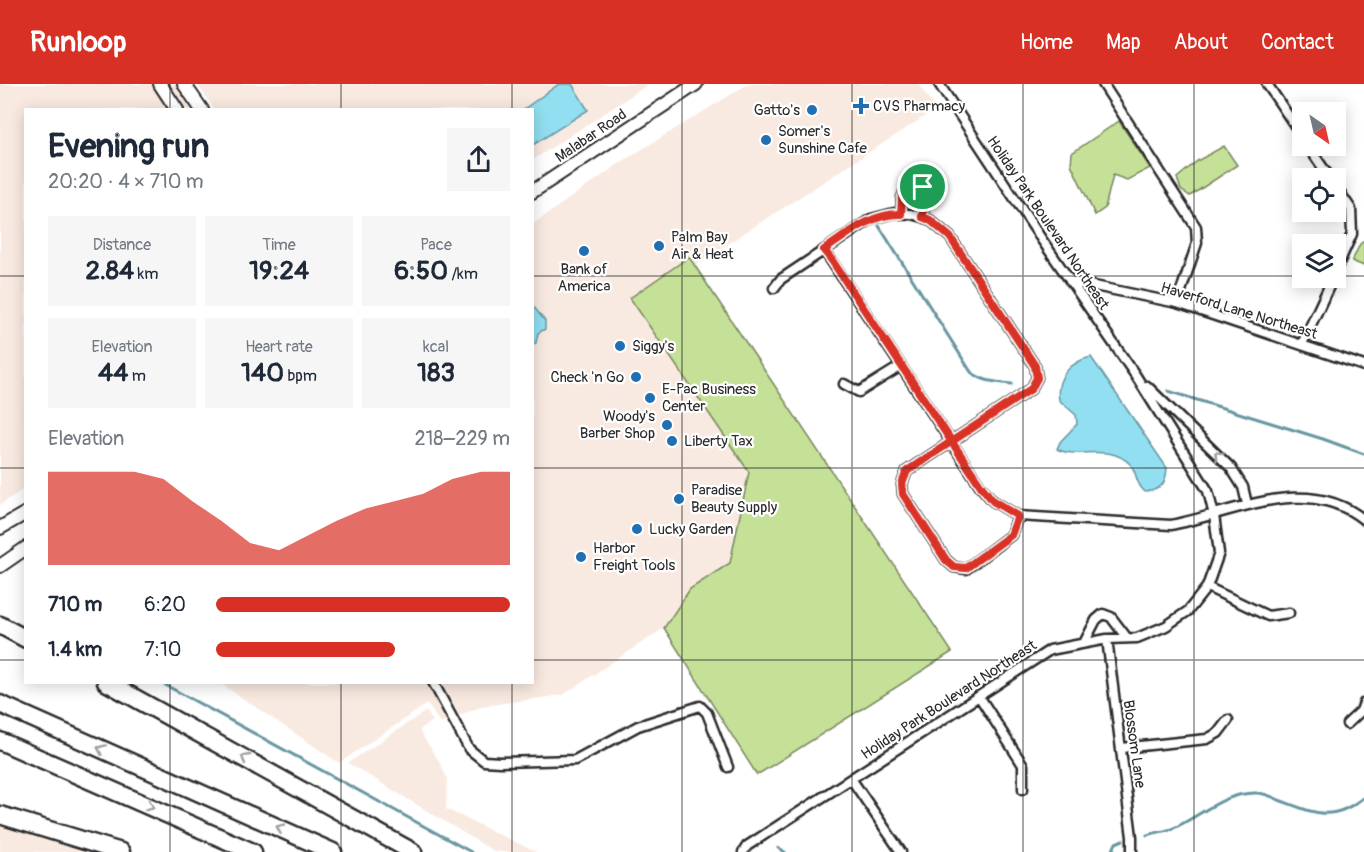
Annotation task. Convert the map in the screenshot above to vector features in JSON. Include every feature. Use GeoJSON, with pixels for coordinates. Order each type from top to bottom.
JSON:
{"type":"FeatureCollection","features":[{"type":"Feature","properties":{"kind":"highway"},"geometry":{"type":"LineString","coordinates":[[0,625],[24,638]]}},
{"type":"Feature","properties":{"kind":"highway"},"geometry":{"type":"LineString","coordinates":[[110,684],[413,852]]}},
{"type":"Feature","properties":{"kind":"highway"},"geometry":{"type":"LineString","coordinates":[[0,704],[333,852]]}},
{"type":"Feature","properties":{"kind":"highway"},"geometry":{"type":"LineString","coordinates":[[0,741],[253,852]]}},
{"type":"Feature","properties":{"kind":"highway"},"geometry":{"type":"LineString","coordinates":[[0,815],[121,852]]}},
{"type":"Feature","properties":{"kind":"main road"},"geometry":{"type":"LineString","coordinates":[[160,84],[176,108]]}},
{"type":"Feature","properties":{"kind":"main road"},"geometry":{"type":"LineString","coordinates":[[184,84],[201,108]]}},
{"type":"Feature","properties":{"kind":"main road","name":"Malabar Road"},"geometry":{"type":"LineString","coordinates":[[534,191],[696,84]]}},
{"type":"Feature","properties":{"kind":"main road"},"geometry":{"type":"LineString","coordinates":[[0,528],[23,514]]}},
{"type":"Feature","properties":{"kind":"main road"},"geometry":{"type":"LineString","coordinates":[[0,566],[24,549]]}},
{"type":"Feature","properties":{"kind":"street","name":"Holiday Park Boulevard Northeast"},"geometry":{"type":"LineString","coordinates":[[743,852],[747,846],[1050,650],[1107,639],[1137,638],[1166,626],[1188,611],[1207,587],[1219,553],[1208,491],[1136,375],[1070,281],[939,84]]}},
{"type":"Feature","properties":{"kind":"street"},"geometry":{"type":"LineString","coordinates":[[1103,84],[1196,227],[1197,243],[1177,303]]}},
{"type":"Feature","properties":{"kind":"street"},"geometry":{"type":"LineString","coordinates":[[1268,84],[1292,121]]}},
{"type":"Feature","properties":{"kind":"street"},"geometry":{"type":"LineString","coordinates":[[901,214],[902,198],[907,187],[913,184],[923,187],[927,197],[922,217]]}},
{"type":"Feature","properties":{"kind":"street"},"geometry":{"type":"LineString","coordinates":[[1346,202],[1351,209],[1352,234],[1346,247]]}},
{"type":"Feature","properties":{"kind":"street"},"geometry":{"type":"LineString","coordinates":[[774,288],[780,279],[871,219],[894,213],[922,217],[930,220],[950,237],[1035,366],[1037,378],[1031,389],[907,471],[902,484],[903,494],[946,560],[954,567],[966,568],[1011,535],[1018,516]]}},
{"type":"Feature","properties":{"kind":"street"},"geometry":{"type":"LineString","coordinates":[[824,250],[993,501],[1018,516],[1172,525],[1247,504],[1302,497],[1336,504],[1364,520]]}},
{"type":"Feature","properties":{"kind":"street","name":"Haverford Lane Northeast"},"geometry":{"type":"LineString","coordinates":[[1070,281],[1177,303],[1364,366]]}},
{"type":"Feature","properties":{"kind":"street"},"geometry":{"type":"LineString","coordinates":[[1302,344],[1328,288]]}},
{"type":"Feature","properties":{"kind":"street"},"geometry":{"type":"LineString","coordinates":[[844,384],[859,392],[901,366]]}},
{"type":"Feature","properties":{"kind":"street","name":"Holiday Park Boulevard Northeast"},"geometry":{"type":"LineString","coordinates":[[1136,375],[1231,468],[1243,487],[1247,504]]}},
{"type":"Feature","properties":{"kind":"street"},"geometry":{"type":"LineString","coordinates":[[1207,587],[1268,616],[1288,613]]}},
{"type":"Feature","properties":{"kind":"street"},"geometry":{"type":"LineString","coordinates":[[1084,643],[1096,620],[1103,614],[1111,617],[1127,638]]}},
{"type":"Feature","properties":{"kind":"street","name":"Blossom Lane"},"geometry":{"type":"LineString","coordinates":[[1107,639],[1122,748],[1132,852]]}},
{"type":"Feature","properties":{"kind":"street"},"geometry":{"type":"LineString","coordinates":[[434,684],[469,749],[484,761],[575,760],[638,726],[700,706],[707,713],[729,767]]}},
{"type":"Feature","properties":{"kind":"street"},"geometry":{"type":"LineString","coordinates":[[980,696],[1023,765],[1023,789]]}},
{"type":"Feature","properties":{"kind":"street"},"geometry":{"type":"LineString","coordinates":[[1347,724],[1361,711],[1364,703]]}},
{"type":"Feature","properties":{"kind":"street"},"geometry":{"type":"LineString","coordinates":[[1122,748],[1207,739],[1218,733],[1228,720]]}},
{"type":"Feature","properties":{"kind":"street"},"geometry":{"type":"LineString","coordinates":[[852,780],[902,852]]}},
{"type":"Feature","properties":{"kind":"shaded area"},"geometry":{"type":"Polygon","coordinates":[[[0,84],[154,84],[170,108],[24,108],[24,489],[0,505],[0,84]]]}},
{"type":"Feature","properties":{"kind":"shaded area"},"geometry":{"type":"Polygon","coordinates":[[[166,84],[178,84],[194,108],[181,106],[166,84]]]}},
{"type":"Feature","properties":{"kind":"shaded area"},"geometry":{"type":"Polygon","coordinates":[[[197,84],[649,84],[534,159],[534,108],[213,108],[197,84]]]}},
{"type":"Feature","properties":{"kind":"shaded area"},"geometry":{"type":"Polygon","coordinates":[[[748,84],[918,84],[936,109],[695,265],[688,257],[630,297],[749,472],[730,563],[690,589],[664,628],[563,695],[483,706],[440,723],[427,704],[339,763],[221,684],[534,684],[534,223],[623,161],[748,84]]]}},
{"type":"Feature","properties":{"kind":"shaded area"},"geometry":{"type":"Polygon","coordinates":[[[426,711],[433,721],[421,728],[420,732],[447,778],[446,809],[536,852],[495,852],[348,763],[426,711]]]}},
{"type":"Feature","properties":{"kind":"shaded area"},"geometry":{"type":"Polygon","coordinates":[[[3,825],[83,852],[0,852],[0,827],[3,825]]]}},
{"type":"Feature","properties":{"kind":"green space"},"geometry":{"type":"Polygon","coordinates":[[[1119,121],[1150,168],[1127,180],[1113,175],[1105,208],[1095,215],[1071,164],[1072,153],[1119,121]]]}},
{"type":"Feature","properties":{"kind":"green space"},"geometry":{"type":"Polygon","coordinates":[[[1224,146],[1237,165],[1190,196],[1181,190],[1177,178],[1197,161],[1224,146]]]}},
{"type":"Feature","properties":{"kind":"green space"},"geometry":{"type":"Polygon","coordinates":[[[1364,241],[1364,266],[1352,261],[1360,244],[1364,241]]]}},
{"type":"Feature","properties":{"kind":"green space"},"geometry":{"type":"Polygon","coordinates":[[[689,257],[952,652],[757,775],[664,628],[690,589],[730,563],[749,472],[630,298],[689,257]]]}},
{"type":"Feature","properties":{"kind":"water"},"geometry":{"type":"Polygon","coordinates":[[[559,84],[572,84],[588,110],[534,144],[534,108],[525,108],[559,84]]]}},
{"type":"Feature","properties":{"kind":"water"},"geometry":{"type":"Polygon","coordinates":[[[534,307],[545,321],[545,329],[538,333],[534,344],[534,307]]]}},
{"type":"Feature","properties":{"kind":"water"},"geometry":{"type":"Polygon","coordinates":[[[1091,357],[1167,468],[1164,482],[1155,490],[1145,492],[1139,485],[1130,464],[1121,457],[1103,452],[1074,453],[1057,449],[1060,442],[1077,424],[1076,415],[1059,400],[1059,385],[1071,367],[1091,357]]]}},
{"type":"Feature","properties":{"kind":"waterway"},"geometry":{"type":"LineString","coordinates":[[879,226],[971,372],[985,380],[1012,384]]}},
{"type":"Feature","properties":{"kind":"waterway"},"geometry":{"type":"LineString","coordinates":[[1168,391],[1364,454]]}},
{"type":"Feature","properties":{"kind":"waterway"},"geometry":{"type":"LineString","coordinates":[[164,684],[471,852]]}},
{"type":"Feature","properties":{"kind":"waterway"},"geometry":{"type":"LineString","coordinates":[[1147,835],[1174,828],[1216,804],[1246,794],[1268,795],[1303,809],[1323,813],[1342,810],[1364,797]]}},
{"type":"Feature","properties":{"kind":"waterway"},"geometry":{"type":"LineString","coordinates":[[1112,852],[1116,843],[1123,840]]}},
{"type":"Feature","properties":{"kind":"waterway"},"geometry":{"type":"LineString","coordinates":[[778,848],[785,852]]}},
{"type":"Feature","properties":{"kind":"place","name":"CVS Pharmacy"},"geometry":{"type":"Point","coordinates":[861,106]}},
{"type":"Feature","properties":{"kind":"place","name":"Gatto's"},"geometry":{"type":"Point","coordinates":[812,110]}},
{"type":"Feature","properties":{"kind":"place","name":"Somer's Sunshine Cafe"},"geometry":{"type":"Point","coordinates":[766,140]}},
{"type":"Feature","properties":{"kind":"place","name":"Palm Bay Air & Heat"},"geometry":{"type":"Point","coordinates":[659,246]}},
{"type":"Feature","properties":{"kind":"place","name":"Bank of America"},"geometry":{"type":"Point","coordinates":[584,251]}},
{"type":"Feature","properties":{"kind":"place","name":"Siggy's"},"geometry":{"type":"Point","coordinates":[620,346]}},
{"type":"Feature","properties":{"kind":"place","name":"Check 'n Go"},"geometry":{"type":"Point","coordinates":[636,377]}},
{"type":"Feature","properties":{"kind":"place","name":"E-Pac Business Center"},"geometry":{"type":"Point","coordinates":[650,398]}},
{"type":"Feature","properties":{"kind":"place","name":"Woody's Barber Shop"},"geometry":{"type":"Point","coordinates":[667,425]}},
{"type":"Feature","properties":{"kind":"place","name":"Liberty Tax"},"geometry":{"type":"Point","coordinates":[672,441]}},
{"type":"Feature","properties":{"kind":"place","name":"Paradise Beauty Supply"},"geometry":{"type":"Point","coordinates":[679,499]}},
{"type":"Feature","properties":{"kind":"place","name":"Lucky Garden"},"geometry":{"type":"Point","coordinates":[637,529]}},
{"type":"Feature","properties":{"kind":"place","name":"Harbor Freight Tools"},"geometry":{"type":"Point","coordinates":[581,557]}},
{"type":"Feature","properties":{"kind":"route"},"geometry":{"type":"LineString","coordinates":[[923,187],[913,184],[907,187],[902,198],[901,214],[894,213],[871,219],[824,250],[833,262],[951,441],[981,486],[993,501],[1018,516],[1011,535],[966,568],[954,567],[946,560],[903,494],[902,484],[907,471],[951,441],[1031,389],[1037,378],[1035,366],[950,237],[930,220],[922,217],[927,197],[923,187]]}}]}
